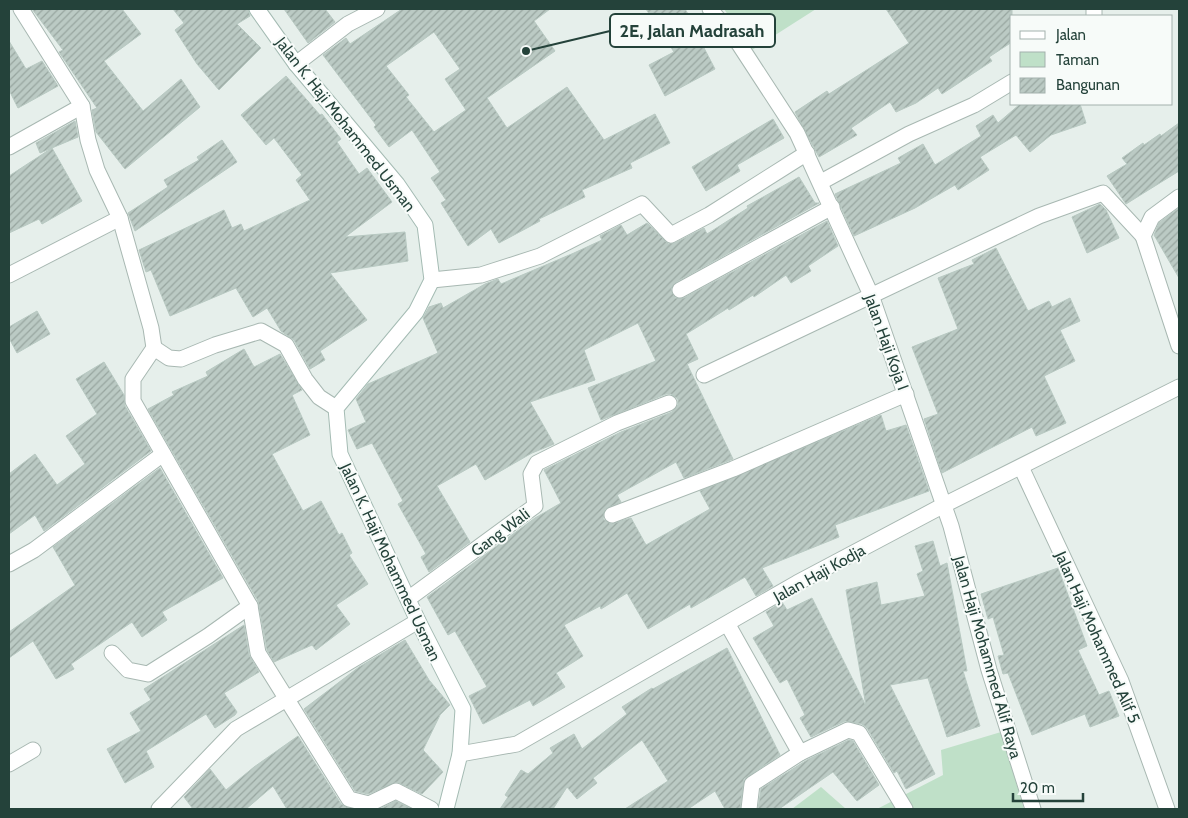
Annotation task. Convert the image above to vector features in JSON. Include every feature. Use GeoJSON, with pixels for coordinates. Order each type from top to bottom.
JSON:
{"type":"FeatureCollection","features":[{"type":"Feature","properties":{"kind":"street"},"geometry":{"type":"LineString","coordinates":[[20,9],[82,106],[88,140],[97,170],[120,218],[151,328],[154,348],[134,379],[133,400],[250,606],[258,653],[288,697],[349,799],[369,804],[396,791],[431,809]]}},
{"type":"Feature","properties":{"kind":"street","name":"Jalan K. Haji Mohammed Usman"},"geometry":{"type":"LineString","coordinates":[[257,9],[296,64],[396,184],[425,225],[432,280]]}},
{"type":"Feature","properties":{"kind":"street"},"geometry":{"type":"LineString","coordinates":[[296,64],[348,24],[377,9]]}},
{"type":"Feature","properties":{"kind":"street","name":"Jalan Haji Koja I"},"geometry":{"type":"LineString","coordinates":[[710,9],[739,44],[797,133],[821,182],[871,295],[944,506]]}},
{"type":"Feature","properties":{"kind":"street"},"geometry":{"type":"LineString","coordinates":[[821,182],[909,134],[974,105],[1010,83]]}},
{"type":"Feature","properties":{"kind":"street"},"geometry":{"type":"LineString","coordinates":[[9,146],[82,106]]}},
{"type":"Feature","properties":{"kind":"street"},"geometry":{"type":"LineString","coordinates":[[154,348],[169,358],[181,359],[215,345],[261,331],[286,345],[305,379],[320,397],[336,408],[416,312],[432,280],[481,275],[540,256],[642,204],[670,235],[710,215],[807,153]]}},
{"type":"Feature","properties":{"kind":"street"},"geometry":{"type":"LineString","coordinates":[[704,375],[1039,216],[1103,193],[1143,236],[1179,346]]}},
{"type":"Feature","properties":{"kind":"street"},"geometry":{"type":"LineString","coordinates":[[1143,236],[1152,217],[1179,197]]}},
{"type":"Feature","properties":{"kind":"street"},"geometry":{"type":"LineString","coordinates":[[680,290],[832,207]]}},
{"type":"Feature","properties":{"kind":"street"},"geometry":{"type":"LineString","coordinates":[[9,275],[120,218]]}},
{"type":"Feature","properties":{"kind":"street","name":"Jalan Haji Kodja"},"geometry":{"type":"LineString","coordinates":[[460,754],[517,744],[797,584],[944,506],[1179,387]]}},
{"type":"Feature","properties":{"kind":"street"},"geometry":{"type":"LineString","coordinates":[[612,515],[733,468],[906,394]]}},
{"type":"Feature","properties":{"kind":"street","name":"Gang Wali"},"geometry":{"type":"LineString","coordinates":[[408,599],[535,506],[531,474],[537,463],[616,423],[669,403]]}},
{"type":"Feature","properties":{"kind":"street","name":"Jalan K. Haji Mohammed Usman"},"geometry":{"type":"LineString","coordinates":[[336,408],[340,454],[418,621],[463,709],[460,754],[446,809]]}},
{"type":"Feature","properties":{"kind":"street"},"geometry":{"type":"LineString","coordinates":[[9,564],[34,550],[163,454]]}},
{"type":"Feature","properties":{"kind":"street","name":"Jalan Haji Mohammed Alif 5"},"geometry":{"type":"LineString","coordinates":[[1022,467],[1121,681],[1167,809]]}},
{"type":"Feature","properties":{"kind":"street","name":"Jalan Haji Mohammed Alif Raya"},"geometry":{"type":"LineString","coordinates":[[944,506],[988,670],[1033,809]]}},
{"type":"Feature","properties":{"kind":"street"},"geometry":{"type":"LineString","coordinates":[[112,653],[128,670],[148,674],[208,636],[250,606]]}},
{"type":"Feature","properties":{"kind":"street"},"geometry":{"type":"LineString","coordinates":[[159,809],[236,729],[418,621]]}},
{"type":"Feature","properties":{"kind":"street"},"geometry":{"type":"LineString","coordinates":[[728,625],[800,753]]}},
{"type":"Feature","properties":{"kind":"street"},"geometry":{"type":"LineString","coordinates":[[749,809],[752,784],[800,753],[848,730],[859,733],[905,809]]}},
{"type":"Feature","properties":{"kind":"street"},"geometry":{"type":"LineString","coordinates":[[9,764],[33,750]]}},
{"type":"Feature","properties":{"kind":"green space"},"geometry":{"type":"Polygon","coordinates":[[[724,9],[816,9],[752,50],[724,9]]]}},
{"type":"Feature","properties":{"kind":"green space"},"geometry":{"type":"Polygon","coordinates":[[[1001,732],[1024,809],[877,809],[943,775],[941,750],[1001,732]]]}},
{"type":"Feature","properties":{"kind":"green space"},"geometry":{"type":"Polygon","coordinates":[[[821,787],[846,809],[792,809],[821,787]]]}},
{"type":"Feature","properties":{"kind":"building"},"geometry":{"type":"Polygon","coordinates":[[[32,9],[122,9],[141,34],[104,61],[143,111],[181,79],[200,107],[125,169],[96,132],[92,110],[97,108],[59,52],[63,50],[32,9]]]}},
{"type":"Feature","properties":{"kind":"building"},"geometry":{"type":"Polygon","coordinates":[[[173,9],[248,9],[250,16],[237,24],[261,48],[219,90],[197,64],[175,30],[184,23],[173,9]]]}},
{"type":"Feature","properties":{"kind":"building"},"geometry":{"type":"Polygon","coordinates":[[[284,9],[325,9],[335,22],[308,43],[284,9]]]}},
{"type":"Feature","properties":{"kind":"building"},"geometry":{"type":"Polygon","coordinates":[[[402,9],[550,9],[534,21],[555,51],[487,98],[507,128],[567,87],[604,140],[655,114],[670,143],[630,163],[632,168],[582,190],[585,197],[539,219],[540,221],[499,243],[491,229],[468,246],[441,203],[446,200],[431,178],[440,172],[412,130],[389,147],[374,127],[376,125],[323,55],[346,38],[350,44],[402,9]],[[434,32],[386,66],[409,95],[406,97],[434,132],[466,110],[445,79],[460,69],[434,32]]]}},
{"type":"Feature","properties":{"kind":"building"},"geometry":{"type":"Polygon","coordinates":[[[646,9],[685,9],[715,69],[665,96],[649,65],[674,52],[646,9]]]}},
{"type":"Feature","properties":{"kind":"building"},"geometry":{"type":"Polygon","coordinates":[[[886,9],[1012,9],[1012,15],[1010,15],[1010,43],[989,57],[992,61],[942,94],[938,88],[916,103],[896,112],[890,102],[851,128],[857,135],[819,157],[795,112],[827,91],[829,94],[909,43],[886,9]]]}},
{"type":"Feature","properties":{"kind":"building"},"geometry":{"type":"Polygon","coordinates":[[[9,41],[26,69],[42,61],[58,86],[18,108],[9,90],[9,41]]]}},
{"type":"Feature","properties":{"kind":"building"},"geometry":{"type":"Polygon","coordinates":[[[286,76],[320,115],[322,114],[341,139],[337,142],[359,174],[367,168],[392,202],[345,237],[405,232],[408,261],[330,273],[367,320],[320,351],[325,360],[310,369],[294,340],[281,331],[267,308],[253,317],[236,288],[170,316],[151,270],[146,272],[139,250],[224,210],[232,228],[241,224],[244,231],[310,200],[296,180],[302,175],[274,138],[266,145],[241,115],[286,76]]]}},
{"type":"Feature","properties":{"kind":"building"},"geometry":{"type":"Polygon","coordinates":[[[1019,105],[1080,105],[1086,123],[1051,135],[1030,152],[1016,135],[980,157],[989,170],[958,190],[955,185],[915,208],[854,236],[835,194],[901,163],[898,158],[923,144],[935,165],[981,136],[976,126],[993,115],[998,123],[1019,105]]]}},
{"type":"Feature","properties":{"kind":"building"},"geometry":{"type":"Polygon","coordinates":[[[773,119],[784,138],[737,165],[740,171],[706,191],[692,167],[773,119]]]}},
{"type":"Feature","properties":{"kind":"building"},"geometry":{"type":"Polygon","coordinates":[[[75,121],[78,137],[40,153],[36,143],[75,121]]]}},
{"type":"Feature","properties":{"kind":"building"},"geometry":{"type":"Polygon","coordinates":[[[1179,123],[1179,171],[1126,204],[1107,176],[1127,164],[1122,158],[1143,143],[1144,145],[1160,134],[1161,136],[1179,123]]]}},
{"type":"Feature","properties":{"kind":"building"},"geometry":{"type":"Polygon","coordinates":[[[222,140],[237,162],[135,231],[128,213],[168,187],[164,180],[199,160],[197,157],[222,140]]]}},
{"type":"Feature","properties":{"kind":"building"},"geometry":{"type":"Polygon","coordinates":[[[52,148],[82,201],[42,224],[39,219],[9,233],[9,176],[52,148]]]}},
{"type":"Feature","properties":{"kind":"building"},"geometry":{"type":"Polygon","coordinates":[[[799,177],[815,203],[819,203],[676,282],[671,289],[675,298],[684,298],[827,221],[838,246],[808,266],[811,271],[791,283],[786,275],[754,297],[753,295],[729,310],[728,308],[686,334],[698,359],[687,364],[733,459],[684,478],[676,462],[617,495],[621,502],[605,509],[603,519],[611,524],[631,518],[646,545],[710,509],[700,491],[881,415],[886,431],[906,425],[929,491],[835,525],[839,537],[762,568],[773,586],[756,596],[745,577],[691,608],[690,604],[648,629],[627,593],[601,609],[600,606],[564,625],[583,656],[556,673],[565,687],[533,706],[530,700],[483,724],[469,696],[487,687],[455,631],[448,635],[427,597],[535,518],[561,503],[544,470],[621,432],[672,412],[678,405],[678,399],[671,394],[666,394],[601,420],[588,388],[656,361],[638,323],[584,350],[595,380],[530,402],[554,444],[532,453],[485,480],[476,464],[437,486],[470,542],[429,572],[421,557],[426,554],[398,504],[403,501],[372,443],[357,449],[348,430],[366,422],[356,399],[368,384],[438,353],[423,318],[429,307],[441,303],[443,308],[485,284],[498,279],[501,284],[574,253],[602,240],[600,236],[621,225],[627,235],[647,223],[668,244],[675,243],[704,228],[707,234],[748,208],[747,206],[799,177]]]}},
{"type":"Feature","properties":{"kind":"building"},"geometry":{"type":"Polygon","coordinates":[[[1100,204],[1106,210],[1119,238],[1087,253],[1072,217],[1100,204]]]}},
{"type":"Feature","properties":{"kind":"building"},"geometry":{"type":"Polygon","coordinates":[[[1179,208],[1179,278],[1154,235],[1159,223],[1179,208]]]}},
{"type":"Feature","properties":{"kind":"building"},"geometry":{"type":"Polygon","coordinates":[[[996,248],[1028,311],[1049,301],[1052,307],[1070,298],[1080,321],[1060,330],[1075,361],[1044,376],[1066,423],[1036,436],[1032,427],[942,473],[924,419],[938,414],[912,347],[958,329],[938,278],[974,264],[972,260],[996,248]]]}},
{"type":"Feature","properties":{"kind":"building"},"geometry":{"type":"Polygon","coordinates":[[[37,311],[50,334],[17,353],[9,338],[9,327],[37,311]]]}},
{"type":"Feature","properties":{"kind":"building"},"geometry":{"type":"Polygon","coordinates":[[[244,349],[254,367],[280,354],[302,390],[292,395],[310,435],[272,454],[303,511],[321,501],[339,535],[342,533],[352,553],[349,555],[368,584],[336,605],[350,624],[316,650],[312,645],[274,662],[267,650],[258,601],[148,409],[174,395],[172,392],[208,376],[206,372],[244,349]]]}},
{"type":"Feature","properties":{"kind":"building"},"geometry":{"type":"Polygon","coordinates":[[[104,362],[124,395],[125,406],[151,451],[44,531],[35,515],[9,534],[9,474],[35,454],[57,485],[85,464],[66,436],[97,414],[76,379],[104,362]]]}},
{"type":"Feature","properties":{"kind":"building"},"geometry":{"type":"Polygon","coordinates":[[[160,468],[223,578],[162,612],[167,620],[142,637],[132,622],[71,664],[74,669],[56,679],[33,641],[9,658],[9,632],[75,585],[53,547],[160,468]]]}},
{"type":"Feature","properties":{"kind":"building"},"geometry":{"type":"Polygon","coordinates":[[[933,541],[940,566],[947,563],[967,671],[963,671],[980,726],[947,737],[928,678],[890,685],[935,774],[906,789],[897,771],[894,773],[867,728],[862,724],[845,721],[811,737],[800,718],[805,715],[787,679],[780,683],[753,638],[774,626],[766,612],[782,602],[787,610],[812,598],[866,706],[846,590],[877,582],[881,605],[925,596],[917,574],[923,571],[915,546],[933,541]]]}},
{"type":"Feature","properties":{"kind":"building"},"geometry":{"type":"Polygon","coordinates":[[[1058,568],[1087,646],[1078,650],[1099,695],[1109,691],[1119,716],[1090,727],[1085,714],[1032,735],[1008,673],[1003,674],[998,656],[1004,655],[993,617],[988,619],[981,594],[1058,568]]]}},
{"type":"Feature","properties":{"kind":"building"},"geometry":{"type":"Polygon","coordinates":[[[244,625],[249,655],[259,672],[224,693],[237,712],[235,715],[215,728],[206,714],[146,751],[154,767],[125,783],[107,749],[141,731],[130,713],[151,700],[144,689],[244,625]]]}},
{"type":"Feature","properties":{"kind":"building"},"geometry":{"type":"Polygon","coordinates":[[[405,640],[429,680],[450,705],[440,715],[423,750],[443,772],[422,794],[397,782],[368,794],[355,791],[304,709],[359,667],[405,640]]]}},
{"type":"Feature","properties":{"kind":"building"},"geometry":{"type":"Polygon","coordinates":[[[727,648],[780,755],[744,779],[740,809],[725,809],[715,791],[688,809],[625,809],[668,781],[642,740],[593,778],[597,783],[577,799],[567,787],[553,809],[500,809],[508,797],[505,795],[521,770],[528,774],[553,753],[550,748],[574,734],[582,749],[627,714],[622,707],[652,688],[727,648]]]}},
{"type":"Feature","properties":{"kind":"building"},"geometry":{"type":"Polygon","coordinates":[[[298,736],[341,804],[351,809],[287,809],[273,786],[246,809],[193,809],[184,797],[210,769],[226,790],[254,767],[298,736]]]}},
{"type":"Feature","properties":{"kind":"building"},"geometry":{"type":"Polygon","coordinates":[[[849,740],[853,741],[879,785],[857,801],[833,772],[779,809],[758,809],[761,789],[807,760],[849,740]]]}},
{"type":"Feature","properties":{"kind":"building"},"geometry":{"type":"Polygon","coordinates":[[[396,801],[410,808],[380,809],[396,801]]]}},
{"type":"Feature","properties":{"kind":"place","name":"2E, Jalan Madrasah"},"geometry":{"type":"Point","coordinates":[526,51]}}]}
